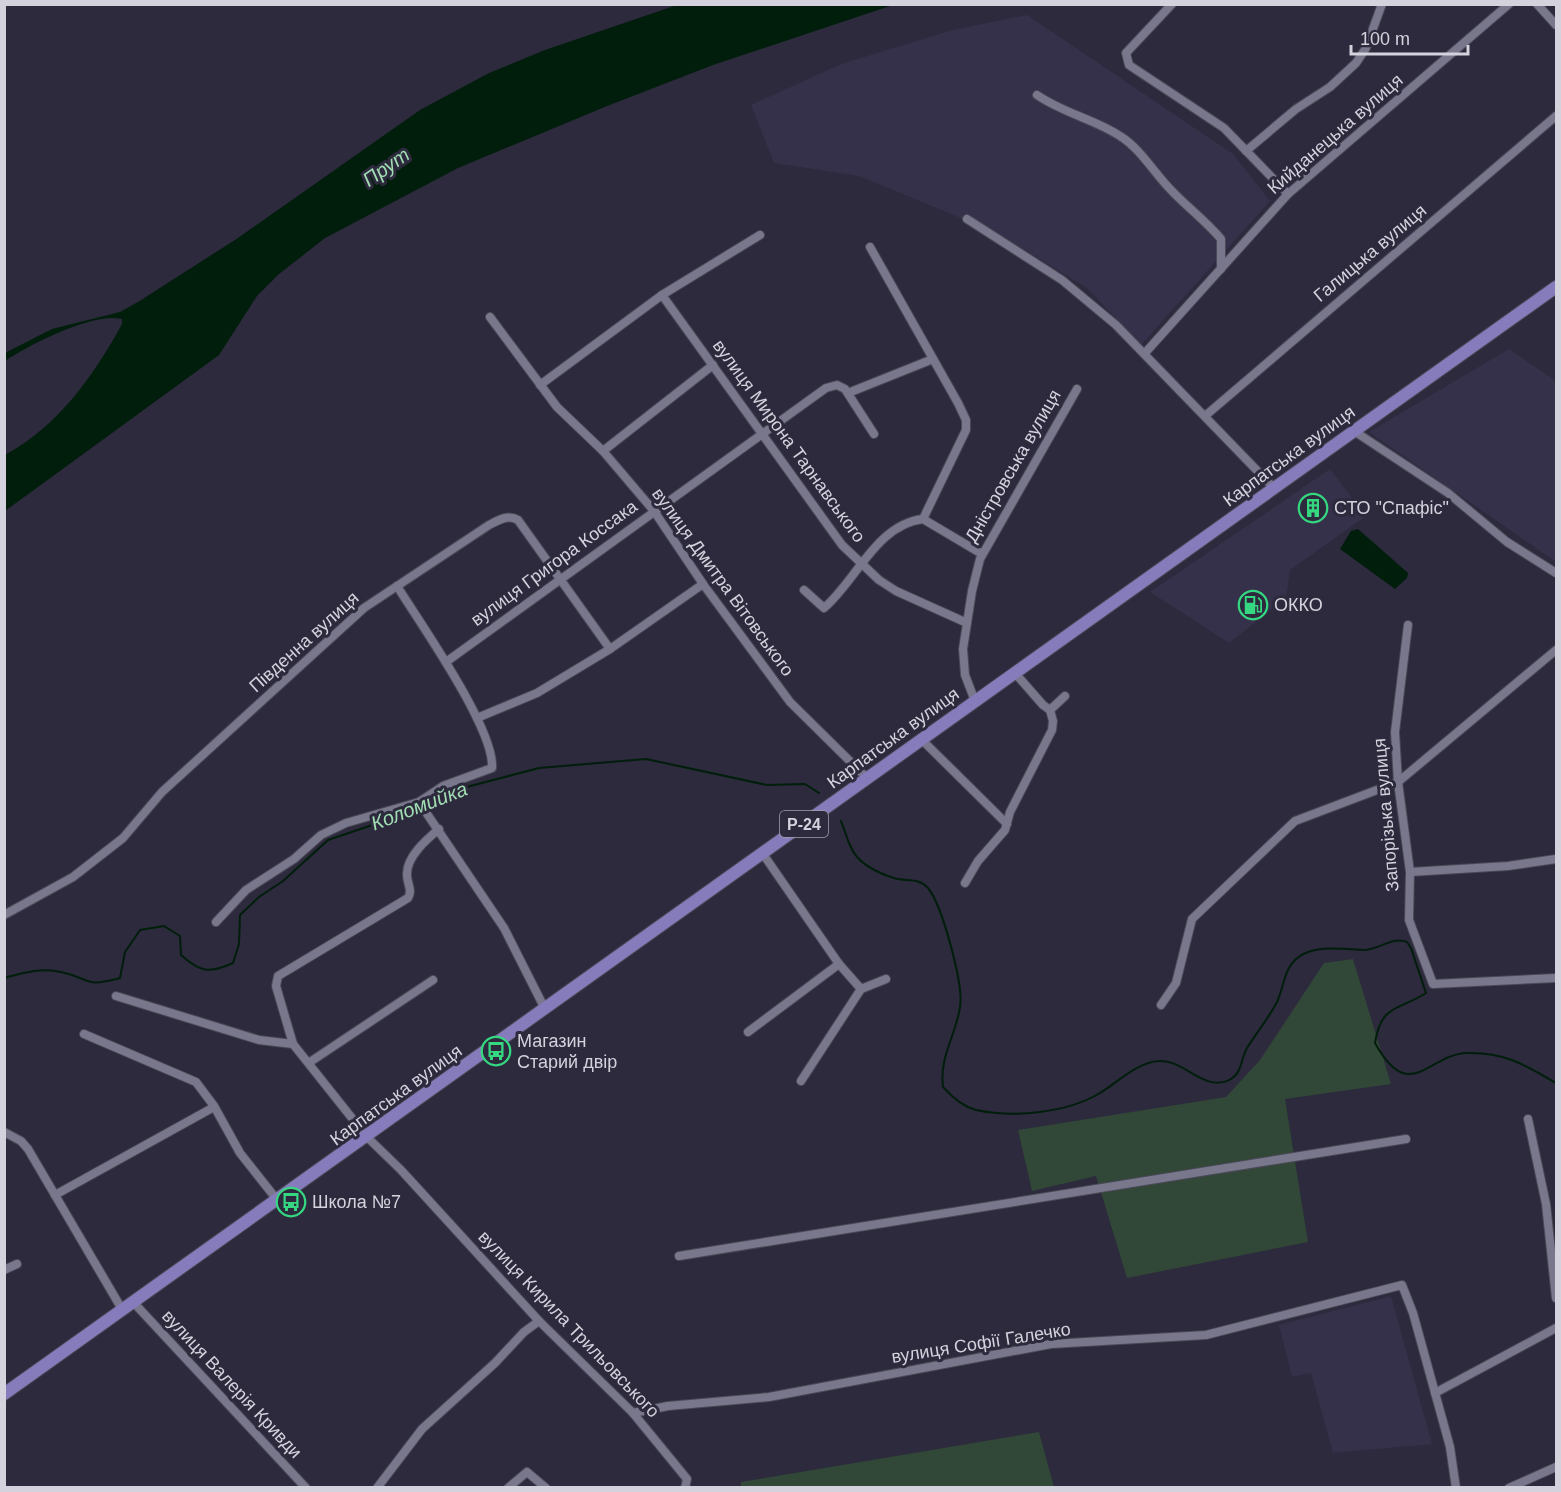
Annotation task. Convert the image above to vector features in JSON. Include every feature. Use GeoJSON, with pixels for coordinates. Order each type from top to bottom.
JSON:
{"type":"FeatureCollection","features":[{"type":"Feature","properties":{"kind":"main road","name":"Карпатська вулиця"},"geometry":{"type":"LineString","coordinates":[[4,1394],[278,1201],[1557,287]]}},
{"type":"Feature","properties":{"kind":"street"},"geometry":{"type":"LineString","coordinates":[[1172,4],[1126,53],[1134,71],[1205,114],[1236,138],[1288,194]]}},
{"type":"Feature","properties":{"kind":"street"},"geometry":{"type":"LineString","coordinates":[[1246,151],[1296,109],[1330,87],[1356,63],[1366,48],[1382,4]]}},
{"type":"Feature","properties":{"kind":"street","name":"Кийданецька вулиця"},"geometry":{"type":"LineString","coordinates":[[1145,353],[1288,194],[1509,4]]}},
{"type":"Feature","properties":{"kind":"street"},"geometry":{"type":"LineString","coordinates":[[1536,4],[1557,25]]}},
{"type":"Feature","properties":{"kind":"street"},"geometry":{"type":"LineString","coordinates":[[1037,95],[1063,111],[1083,116],[1121,136],[1135,148],[1172,192],[1221,239],[1221,269]]}},
{"type":"Feature","properties":{"kind":"street","name":"Галицька вулиця"},"geometry":{"type":"LineString","coordinates":[[1205,416],[1557,116]]}},
{"type":"Feature","properties":{"kind":"street"},"geometry":{"type":"LineString","coordinates":[[967,219],[1062,280],[1145,353],[1274,488]]}},
{"type":"Feature","properties":{"kind":"street"},"geometry":{"type":"LineString","coordinates":[[540,385],[663,295],[760,235]]}},
{"type":"Feature","properties":{"kind":"street"},"geometry":{"type":"LineString","coordinates":[[870,248],[963,412],[967,426],[958,451],[923,519]]}},
{"type":"Feature","properties":{"kind":"street","name":"вулиця Мирона Тарнавського"},"geometry":{"type":"LineString","coordinates":[[663,295],[832,534],[861,564],[896,591],[967,623]]}},
{"type":"Feature","properties":{"kind":"street","name":"вулиця Дмитра Вітовського"},"geometry":{"type":"LineString","coordinates":[[490,317],[557,407],[603,450],[654,511],[703,584],[790,702],[867,778]]}},
{"type":"Feature","properties":{"kind":"street"},"geometry":{"type":"LineString","coordinates":[[874,434],[848,393],[933,358]]}},
{"type":"Feature","properties":{"kind":"street"},"geometry":{"type":"LineString","coordinates":[[603,450],[713,365]]}},
{"type":"Feature","properties":{"kind":"street","name":"вулиця Григора Коссака"},"geometry":{"type":"LineString","coordinates":[[446,662],[826,388],[839,386],[848,393]]}},
{"type":"Feature","properties":{"kind":"street","name":"Дністровська вулиця"},"geometry":{"type":"LineString","coordinates":[[975,701],[964,666],[967,623],[982,554],[1077,389]]}},
{"type":"Feature","properties":{"kind":"street"},"geometry":{"type":"LineString","coordinates":[[1354,431],[1448,493],[1507,542],[1557,573]]}},
{"type":"Feature","properties":{"kind":"street","name":"Південна вулиця"},"geometry":{"type":"LineString","coordinates":[[4,915],[73,877],[123,838],[162,792],[311,659],[364,608],[489,525],[512,517],[518,520],[610,649]]}},
{"type":"Feature","properties":{"kind":"street"},"geometry":{"type":"LineString","coordinates":[[804,590],[824,608],[833,601],[861,564],[894,531],[910,521],[923,519],[982,554]]}},
{"type":"Feature","properties":{"kind":"street"},"geometry":{"type":"LineString","coordinates":[[477,718],[531,696],[610,649],[703,584]]}},
{"type":"Feature","properties":{"kind":"street"},"geometry":{"type":"LineString","coordinates":[[216,922],[246,890],[292,861],[321,835],[346,823],[421,805],[443,786],[492,768],[491,758],[477,718],[446,662],[397,586]]}},
{"type":"Feature","properties":{"kind":"street","name":"Запорізька вулиця"},"geometry":{"type":"LineString","coordinates":[[1408,625],[1395,732],[1398,782],[1410,872],[1409,920],[1433,984],[1557,978]]}},
{"type":"Feature","properties":{"kind":"street"},"geometry":{"type":"LineString","coordinates":[[1161,1005],[1176,983],[1192,919],[1295,821],[1398,782],[1557,650]]}},
{"type":"Feature","properties":{"kind":"street"},"geometry":{"type":"LineString","coordinates":[[965,883],[978,861],[1002,836],[1025,781],[1052,730],[1053,721],[1050,710],[1015,673]]}},
{"type":"Feature","properties":{"kind":"street"},"geometry":{"type":"LineString","coordinates":[[1050,710],[1065,696]]}},
{"type":"Feature","properties":{"kind":"street"},"geometry":{"type":"LineString","coordinates":[[921,740],[1007,824]]}},
{"type":"Feature","properties":{"kind":"street"},"geometry":{"type":"LineString","coordinates":[[421,805],[504,928],[545,1010]]}},
{"type":"Feature","properties":{"kind":"street"},"geometry":{"type":"LineString","coordinates":[[116,996],[259,1040],[293,1044],[276,986],[278,975],[408,898],[411,892],[407,877],[409,864],[424,843],[439,829]]}},
{"type":"Feature","properties":{"kind":"street"},"geometry":{"type":"LineString","coordinates":[[763,854],[839,964],[861,989]]}},
{"type":"Feature","properties":{"kind":"street"},"geometry":{"type":"LineString","coordinates":[[1410,872],[1508,866],[1557,860]]}},
{"type":"Feature","properties":{"kind":"street"},"geometry":{"type":"LineString","coordinates":[[748,1032],[839,964]]}},
{"type":"Feature","properties":{"kind":"street"},"geometry":{"type":"LineString","coordinates":[[801,1081],[861,989],[886,979]]}},
{"type":"Feature","properties":{"kind":"street"},"geometry":{"type":"LineString","coordinates":[[310,1062],[433,980]]}},
{"type":"Feature","properties":{"kind":"street"},"geometry":{"type":"LineString","coordinates":[[84,1034],[192,1079],[214,1107],[240,1154],[278,1201]]}},
{"type":"Feature","properties":{"kind":"street","name":"вулиця Кирила Трильовського"},"geometry":{"type":"LineString","coordinates":[[293,1044],[310,1062],[367,1137],[416,1186],[539,1321],[633,1413],[687,1479],[686,1488]]}},
{"type":"Feature","properties":{"kind":"street"},"geometry":{"type":"LineString","coordinates":[[56,1194],[214,1107]]}},
{"type":"Feature","properties":{"kind":"street"},"geometry":{"type":"LineString","coordinates":[[1527,1119],[1546,1204],[1557,1298]]}},
{"type":"Feature","properties":{"kind":"street"},"geometry":{"type":"LineString","coordinates":[[4,1132],[21,1141],[28,1149],[123,1311]]}},
{"type":"Feature","properties":{"kind":"street"},"geometry":{"type":"LineString","coordinates":[[679,1256],[1407,1139]]}},
{"type":"Feature","properties":{"kind":"street"},"geometry":{"type":"LineString","coordinates":[[4,1270],[17,1264]]}},
{"type":"Feature","properties":{"kind":"street","name":"вулиця Софії Галечко"},"geometry":{"type":"LineString","coordinates":[[633,1413],[668,1406],[769,1397],[1051,1344],[1206,1335],[1402,1285],[1413,1313],[1435,1393]]}},
{"type":"Feature","properties":{"kind":"street","name":"вулиця Валерія Кривди"},"geometry":{"type":"LineString","coordinates":[[134,1303],[304,1486]]}},
{"type":"Feature","properties":{"kind":"street"},"geometry":{"type":"LineString","coordinates":[[377,1488],[422,1429],[524,1332],[539,1321]]}},
{"type":"Feature","properties":{"kind":"street"},"geometry":{"type":"LineString","coordinates":[[1456,1488],[1450,1447],[1435,1393],[1557,1328]]}},
{"type":"Feature","properties":{"kind":"street"},"geometry":{"type":"LineString","coordinates":[[1509,1488],[1557,1467]]}},
{"type":"Feature","properties":{"kind":"street"},"geometry":{"type":"LineString","coordinates":[[508,1488],[527,1472],[546,1488]]}},
{"type":"Feature","properties":{"kind":"shaded area"},"geometry":{"type":"Polygon","coordinates":[[[1027,15],[1233,154],[1270,201],[1141,345],[1087,288],[997,233],[859,176],[774,163],[751,105],[841,64],[953,30],[1027,15]]]}},
{"type":"Feature","properties":{"kind":"shaded area"},"geometry":{"type":"Polygon","coordinates":[[[1509,349],[1556,381],[1556,562],[1369,432],[1509,349]]]}},
{"type":"Feature","properties":{"kind":"shaded area"},"geometry":{"type":"Polygon","coordinates":[[[1330,469],[1366,516],[1290,570],[1286,598],[1229,643],[1150,592],[1330,469]]]}},
{"type":"Feature","properties":{"kind":"shaded area"},"geometry":{"type":"Polygon","coordinates":[[[1353,959],[1391,1084],[1285,1099],[1308,1242],[1127,1278],[1096,1176],[1032,1191],[1018,1130],[1226,1097],[1260,1060],[1324,963],[1353,959]]]}},
{"type":"Feature","properties":{"kind":"shaded area"},"geometry":{"type":"Polygon","coordinates":[[[1391,1296],[1432,1444],[1333,1453],[1311,1373],[1292,1377],[1279,1325],[1391,1296]]]}},
{"type":"Feature","properties":{"kind":"shaded area"},"geometry":{"type":"Polygon","coordinates":[[[1039,1432],[1054,1487],[741,1487],[741,1482],[1039,1432]]]}},
{"type":"Feature","properties":{"kind":"water","name":"Прут"},"geometry":{"type":"Polygon","coordinates":[[[677,5],[893,5],[713,65],[607,106],[458,168],[325,238],[279,274],[257,296],[219,355],[5,511],[5,455],[42,430],[58,415],[99,363],[122,324],[122,319],[95,320],[62,331],[5,361],[5,353],[52,329],[120,312],[138,302],[238,238],[420,110],[489,73],[545,50],[677,5]]]}},
{"type":"Feature","properties":{"kind":"water"},"geometry":{"type":"Polygon","coordinates":[[[1358,529],[1408,573],[1407,578],[1395,589],[1340,549],[1351,531],[1358,529]]]}},
{"type":"Feature","properties":{"kind":"waterway","name":"Коломийка"},"geometry":{"type":"LineString","coordinates":[[4,978],[40,970],[54,971],[94,982],[120,978],[125,952],[140,930],[164,926],[180,936],[181,955],[194,965],[211,970],[225,967],[233,963],[239,944],[240,915],[259,897],[283,881],[328,840],[414,811],[431,799],[459,789],[539,768],[646,759],[767,785],[805,784],[819,793]]}},
{"type":"Feature","properties":{"kind":"waterway","name":"Коломийка"},"geometry":{"type":"LineString","coordinates":[[841,821],[852,850],[861,861],[890,877],[920,882],[934,897],[951,946],[960,996],[958,1017],[943,1066],[943,1087],[971,1109],[1007,1114],[1040,1112],[1072,1105],[1100,1093],[1143,1065],[1159,1061],[1177,1065],[1212,1082],[1231,1079],[1237,1073],[1247,1048],[1277,1002],[1287,972],[1295,960],[1303,954],[1322,949],[1364,950],[1396,941],[1407,942],[1411,948],[1426,993],[1392,1010],[1382,1021],[1375,1043],[1387,1062],[1399,1071],[1409,1074],[1420,1072],[1453,1055],[1480,1053],[1504,1057],[1556,1083]]}},
{"type":"Feature","properties":{"kind":"place","name":"СТО \"Спафіс\""},"geometry":{"type":"Point","coordinates":[1313,508]}},
{"type":"Feature","properties":{"kind":"place","name":"ОККО"},"geometry":{"type":"Point","coordinates":[1253,605]}},
{"type":"Feature","properties":{"kind":"place","name":"Магазин Старий двір"},"geometry":{"type":"Point","coordinates":[496,1051]}},
{"type":"Feature","properties":{"kind":"place","name":"Школа №7"},"geometry":{"type":"Point","coordinates":[291,1202]}}]}
